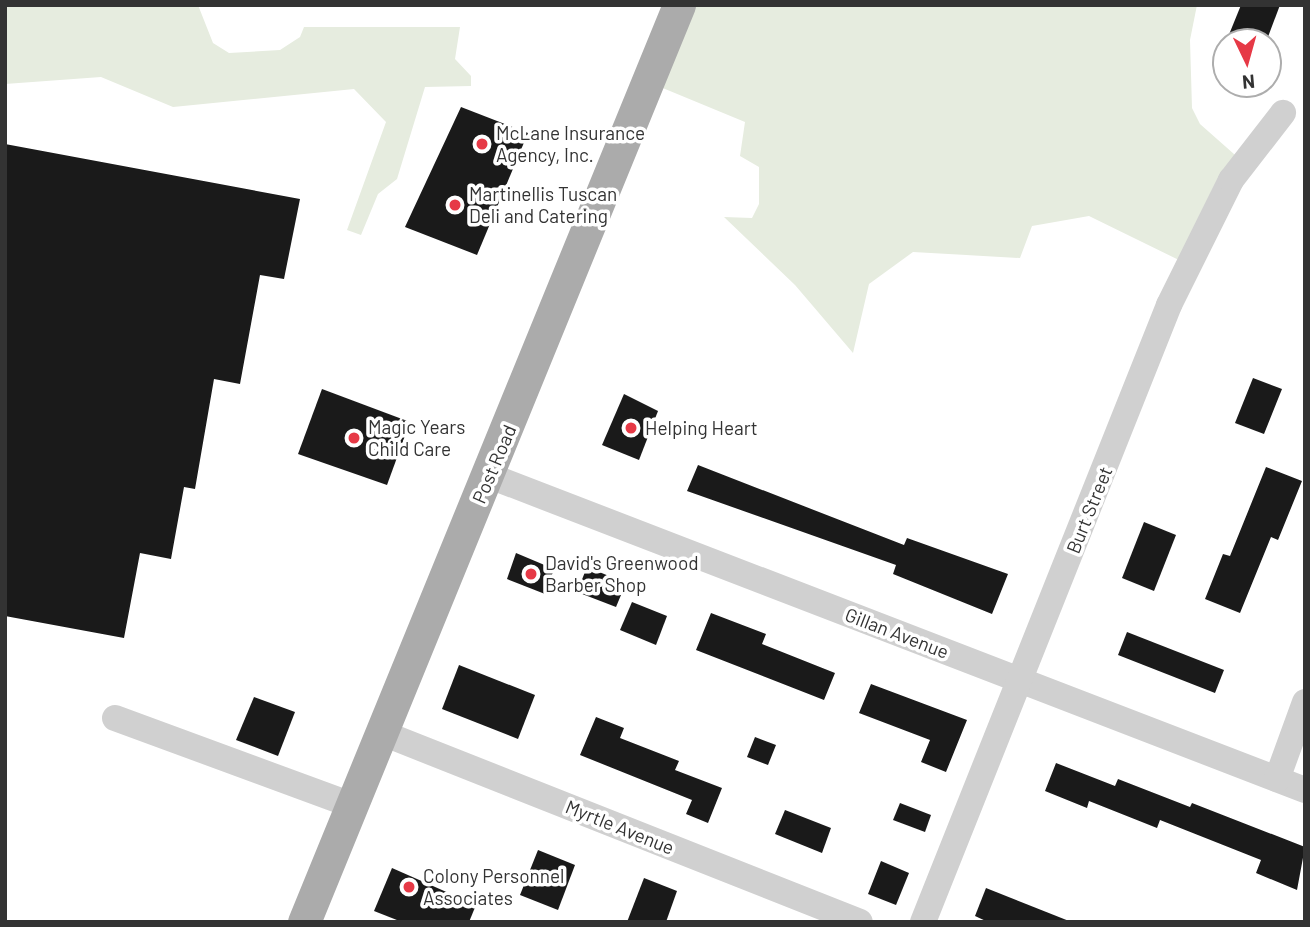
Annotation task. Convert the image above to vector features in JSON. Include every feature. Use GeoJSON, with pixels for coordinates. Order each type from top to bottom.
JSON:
{"type":"FeatureCollection","features":[{"type":"Feature","properties":{"kind":"main road","name":"Post Road"},"geometry":{"type":"LineString","coordinates":[[304,922],[380,732],[490,476],[679,5]]}},
{"type":"Feature","properties":{"kind":"street","name":"Burt Street"},"geometry":{"type":"LineString","coordinates":[[923,922],[1169,305],[1231,180],[1283,113]]}},
{"type":"Feature","properties":{"kind":"street","name":"Gillan Avenue"},"geometry":{"type":"LineString","coordinates":[[490,476],[1305,790]]}},
{"type":"Feature","properties":{"kind":"street"},"geometry":{"type":"LineString","coordinates":[[1277,779],[1305,702]]}},
{"type":"Feature","properties":{"kind":"street"},"geometry":{"type":"LineString","coordinates":[[115,718],[351,805]]}},
{"type":"Feature","properties":{"kind":"street","name":"Myrtle Avenue"},"geometry":{"type":"LineString","coordinates":[[380,732],[860,922]]}},
{"type":"Feature","properties":{"kind":"shaded area"},"geometry":{"type":"Polygon","coordinates":[[[5,5],[198,5],[213,43],[229,53],[280,50],[300,37],[304,27],[460,27],[455,59],[471,76],[471,86],[425,87],[397,179],[378,194],[361,235],[347,230],[386,122],[354,89],[173,107],[101,77],[5,84],[5,5]]]}},
{"type":"Feature","properties":{"kind":"shaded area"},"geometry":{"type":"Polygon","coordinates":[[[679,5],[1197,5],[1190,40],[1192,108],[1200,124],[1243,162],[1185,263],[1089,216],[1032,226],[1020,258],[913,252],[869,284],[853,353],[795,285],[724,217],[752,218],[759,204],[759,167],[740,156],[745,122],[653,84],[679,5]]]}},
{"type":"Feature","properties":{"kind":"building"},"geometry":{"type":"Polygon","coordinates":[[[1241,5],[1280,5],[1271,28],[1232,28],[1241,5]]]}},
{"type":"Feature","properties":{"kind":"building"},"geometry":{"type":"Polygon","coordinates":[[[461,107],[528,133],[477,255],[405,227],[461,107]]]}},
{"type":"Feature","properties":{"kind":"building"},"geometry":{"type":"Polygon","coordinates":[[[5,144],[300,199],[284,279],[260,275],[240,384],[214,379],[195,489],[184,487],[171,559],[140,553],[124,638],[5,616],[5,144]]]}},
{"type":"Feature","properties":{"kind":"building"},"geometry":{"type":"Polygon","coordinates":[[[1253,378],[1282,389],[1264,434],[1235,423],[1253,378]]]}},
{"type":"Feature","properties":{"kind":"building","name":"Magic Years Child Care"},"geometry":{"type":"Polygon","coordinates":[[[322,389],[410,422],[387,485],[298,454],[322,389]]]}},
{"type":"Feature","properties":{"kind":"building","name":"Helping Heart"},"geometry":{"type":"Polygon","coordinates":[[[624,394],[658,411],[639,460],[602,445],[624,394]]]}},
{"type":"Feature","properties":{"kind":"building"},"geometry":{"type":"Polygon","coordinates":[[[698,465],[904,545],[907,538],[1008,574],[992,614],[893,574],[896,565],[687,491],[698,465]]]}},
{"type":"Feature","properties":{"kind":"building"},"geometry":{"type":"Polygon","coordinates":[[[1266,467],[1302,481],[1278,540],[1271,537],[1240,613],[1205,599],[1223,554],[1230,556],[1266,467]]]}},
{"type":"Feature","properties":{"kind":"building"},"geometry":{"type":"Polygon","coordinates":[[[1144,522],[1176,535],[1154,591],[1122,578],[1144,522]]]}},
{"type":"Feature","properties":{"kind":"building","name":"David's Greenwood Barber Shop"},"geometry":{"type":"Polygon","coordinates":[[[516,553],[554,569],[545,594],[507,579],[516,553]]]}},
{"type":"Feature","properties":{"kind":"building"},"geometry":{"type":"Polygon","coordinates":[[[587,567],[626,583],[616,607],[577,592],[587,567]]]}},
{"type":"Feature","properties":{"kind":"building"},"geometry":{"type":"Polygon","coordinates":[[[632,602],[667,616],[656,645],[620,630],[632,602]]]}},
{"type":"Feature","properties":{"kind":"building"},"geometry":{"type":"Polygon","coordinates":[[[711,613],[766,634],[762,644],[835,673],[824,700],[696,650],[711,613]]]}},
{"type":"Feature","properties":{"kind":"building"},"geometry":{"type":"Polygon","coordinates":[[[1127,632],[1224,670],[1215,693],[1118,655],[1127,632]]]}},
{"type":"Feature","properties":{"kind":"building"},"geometry":{"type":"Polygon","coordinates":[[[459,665],[535,695],[518,739],[442,709],[459,665]]]}},
{"type":"Feature","properties":{"kind":"building"},"geometry":{"type":"Polygon","coordinates":[[[871,684],[967,720],[946,772],[921,762],[930,740],[859,713],[871,684]]]}},
{"type":"Feature","properties":{"kind":"building"},"geometry":{"type":"Polygon","coordinates":[[[254,697],[295,712],[278,756],[236,740],[254,697]]]}},
{"type":"Feature","properties":{"kind":"building"},"geometry":{"type":"Polygon","coordinates":[[[596,717],[624,728],[620,738],[679,761],[675,770],[722,788],[708,823],[686,814],[692,800],[580,755],[596,717]]]}},
{"type":"Feature","properties":{"kind":"building"},"geometry":{"type":"Polygon","coordinates":[[[755,737],[776,745],[768,765],[747,757],[755,737]]]}},
{"type":"Feature","properties":{"kind":"building"},"geometry":{"type":"Polygon","coordinates":[[[1056,763],[1115,786],[1118,779],[1190,807],[1192,803],[1305,847],[1297,890],[1256,873],[1261,860],[1160,820],[1157,828],[1089,801],[1087,808],[1045,791],[1056,763]]]}},
{"type":"Feature","properties":{"kind":"building"},"geometry":{"type":"Polygon","coordinates":[[[900,803],[931,815],[925,832],[893,820],[900,803]]]}},
{"type":"Feature","properties":{"kind":"building"},"geometry":{"type":"Polygon","coordinates":[[[785,810],[831,828],[822,853],[775,834],[785,810]]]}},
{"type":"Feature","properties":{"kind":"building"},"geometry":{"type":"Polygon","coordinates":[[[538,850],[575,865],[558,910],[520,895],[538,850]]]}},
{"type":"Feature","properties":{"kind":"building"},"geometry":{"type":"Polygon","coordinates":[[[881,861],[909,873],[896,905],[868,894],[881,861]]]}},
{"type":"Feature","properties":{"kind":"building","name":"Colony Personnel Associates"},"geometry":{"type":"Polygon","coordinates":[[[392,868],[476,905],[469,922],[402,922],[374,911],[392,868]]]}},
{"type":"Feature","properties":{"kind":"building"},"geometry":{"type":"Polygon","coordinates":[[[644,878],[677,891],[666,922],[627,922],[644,878]]]}},
{"type":"Feature","properties":{"kind":"building"},"geometry":{"type":"Polygon","coordinates":[[[986,888],[1069,922],[988,922],[975,916],[986,888]]]}},
{"type":"Feature","properties":{"kind":"place","name":"McLane Insurance Agency, Inc."},"geometry":{"type":"Point","coordinates":[482,144]}},
{"type":"Feature","properties":{"kind":"place","name":"Martinellis Tuscan Deli and Catering"},"geometry":{"type":"Point","coordinates":[455,205]}},
{"type":"Feature","properties":{"kind":"place","name":"Helping Heart"},"geometry":{"type":"Point","coordinates":[631,428]}},
{"type":"Feature","properties":{"kind":"place","name":"Magic Years Child Care"},"geometry":{"type":"Point","coordinates":[354,438]}},
{"type":"Feature","properties":{"kind":"place","name":"David's Greenwood Barber Shop"},"geometry":{"type":"Point","coordinates":[531,574]}},
{"type":"Feature","properties":{"kind":"place","name":"Colony Personnel Associates"},"geometry":{"type":"Point","coordinates":[409,887]}}]}
